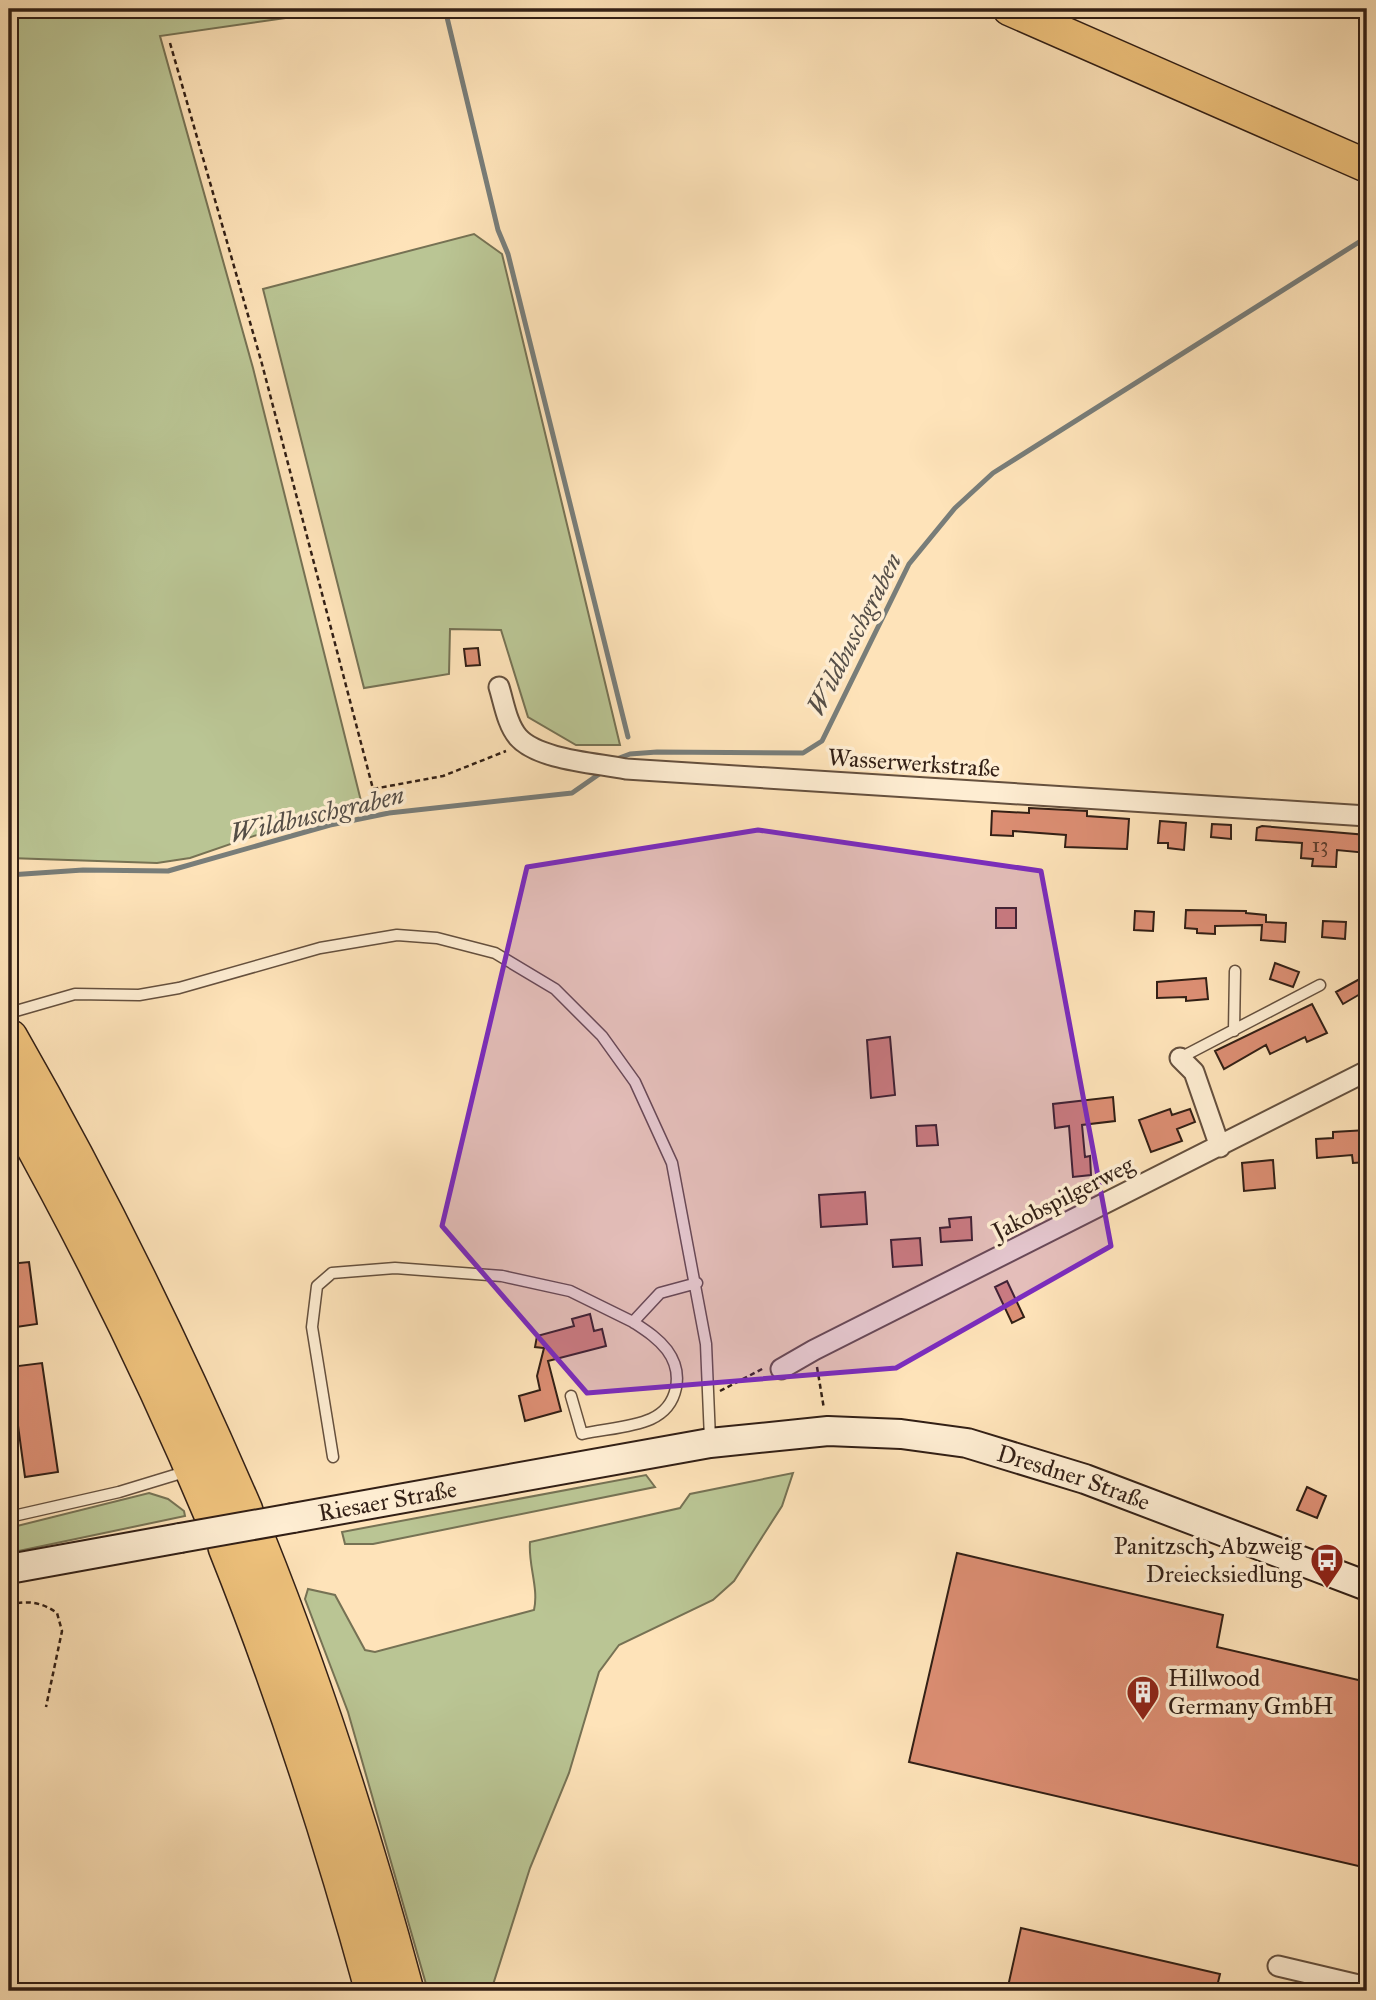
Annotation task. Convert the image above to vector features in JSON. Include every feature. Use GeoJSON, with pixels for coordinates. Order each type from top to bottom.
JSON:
{"type":"FeatureCollection","features":[{"type":"Feature","properties":{"kind":"highway"},"geometry":{"type":"LineString","coordinates":[[9,1038],[65,1136],[145,1290],[236,1529],[256,1620],[321,1808],[374,1991]]}},
{"type":"Feature","properties":{"kind":"highway"},"geometry":{"type":"LineString","coordinates":[[9,1100],[109,1285],[194,1469],[236,1529],[286,1613],[348,1794],[405,1991]]}},
{"type":"Feature","properties":{"kind":"main road"},"geometry":{"type":"LineString","coordinates":[[1009,9],[1367,166]]}},
{"type":"Feature","properties":{"kind":"main road","name":"Dresdner Straße"},"geometry":{"type":"LineString","coordinates":[[768,1436],[828,1431],[901,1434],[967,1443],[1085,1479],[1367,1586]]}},
{"type":"Feature","properties":{"kind":"main road","name":"Riesaer Straße"},"geometry":{"type":"LineString","coordinates":[[9,1569],[710,1443],[768,1436]]}},
{"type":"Feature","properties":{"kind":"street"},"geometry":{"type":"LineString","coordinates":[[499,687],[510,723],[527,746]]}},
{"type":"Feature","properties":{"kind":"street","name":"Wasserwerkstraße"},"geometry":{"type":"LineString","coordinates":[[527,746],[547,754],[626,769],[1367,816]]}},
{"type":"Feature","properties":{"kind":"street"},"geometry":{"type":"LineString","coordinates":[[1180,1058],[1194,1072],[1220,1147]]}},
{"type":"Feature","properties":{"kind":"street","name":"Jakobspilgerweg"},"geometry":{"type":"LineString","coordinates":[[781,1370],[814,1350],[1367,1071]]}},
{"type":"Feature","properties":{"kind":"street"},"geometry":{"type":"LineString","coordinates":[[1278,1966],[1367,1987]]}},
{"type":"Feature","properties":{"kind":"lane"},"geometry":{"type":"LineString","coordinates":[[9,1013],[75,994],[139,995],[179,988],[320,948],[397,935],[438,938],[495,953],[555,989],[602,1036],[635,1082],[672,1163],[706,1344],[710,1443]]}},
{"type":"Feature","properties":{"kind":"lane"},"geometry":{"type":"LineString","coordinates":[[1234,1031],[1235,971]]}},
{"type":"Feature","properties":{"kind":"lane"},"geometry":{"type":"LineString","coordinates":[[1180,1058],[1320,985]]}},
{"type":"Feature","properties":{"kind":"lane"},"geometry":{"type":"LineString","coordinates":[[333,1457],[312,1327],[317,1286],[332,1273],[395,1268],[502,1276],[570,1291],[633,1321],[660,1342],[672,1359],[678,1378],[671,1402],[649,1420],[582,1434],[571,1396]]}},
{"type":"Feature","properties":{"kind":"lane"},"geometry":{"type":"LineString","coordinates":[[633,1321],[660,1293],[696,1283]]}},
{"type":"Feature","properties":{"kind":"lane"},"geometry":{"type":"LineString","coordinates":[[9,1517],[119,1492],[194,1469]]}},
{"type":"Feature","properties":{"kind":"path"},"geometry":{"type":"LineString","coordinates":[[170,43],[262,364],[373,789],[443,776],[504,751],[527,746]]}},
{"type":"Feature","properties":{"kind":"path"},"geometry":{"type":"LineString","coordinates":[[814,1350],[828,1431]]}},
{"type":"Feature","properties":{"kind":"path"},"geometry":{"type":"LineString","coordinates":[[708,1396],[765,1368],[781,1370]]}},
{"type":"Feature","properties":{"kind":"path"},"geometry":{"type":"LineString","coordinates":[[9,1605],[19,1602],[43,1603],[57,1613],[62,1631],[46,1707]]}},
{"type":"Feature","properties":{"kind":"highlighted area"},"geometry":{"type":"Polygon","coordinates":[[[758,830],[1041,871],[1111,1246],[896,1368],[587,1393],[442,1226],[527,867],[758,830]]]}},
{"type":"Feature","properties":{"kind":"green space"},"geometry":{"type":"Polygon","coordinates":[[[9,9],[349,9],[160,36],[253,368],[362,805],[280,827],[190,858],[157,863],[9,858],[9,9]]]}},
{"type":"Feature","properties":{"kind":"green space"},"geometry":{"type":"Polygon","coordinates":[[[474,234],[502,254],[620,745],[576,745],[528,717],[501,630],[450,629],[449,674],[364,688],[263,289],[474,234]]]}},
{"type":"Feature","properties":{"kind":"green space"},"geometry":{"type":"Polygon","coordinates":[[[793,1473],[782,1506],[734,1581],[713,1600],[619,1645],[599,1672],[569,1773],[530,1868],[491,1991],[428,1991],[348,1712],[305,1599],[308,1589],[335,1595],[365,1650],[375,1652],[534,1610],[530,1542],[680,1508],[690,1494],[793,1473]]]}},
{"type":"Feature","properties":{"kind":"green space"},"geometry":{"type":"Polygon","coordinates":[[[646,1475],[655,1487],[373,1544],[345,1544],[342,1532],[646,1475]]]}},
{"type":"Feature","properties":{"kind":"green space"},"geometry":{"type":"Polygon","coordinates":[[[149,1493],[168,1499],[184,1511],[185,1516],[9,1553],[9,1528],[149,1493]]]}},
{"type":"Feature","properties":{"kind":"building"},"geometry":{"type":"Polygon","coordinates":[[[478,648],[480,665],[466,666],[464,649],[478,648]]]}},
{"type":"Feature","properties":{"kind":"building"},"geometry":{"type":"Polygon","coordinates":[[[1029,808],[1087,811],[1087,816],[1129,819],[1127,849],[1065,847],[1066,835],[1013,831],[1013,836],[991,835],[992,811],[1029,813],[1029,808]]]}},
{"type":"Feature","properties":{"kind":"building"},"geometry":{"type":"Polygon","coordinates":[[[1160,821],[1186,823],[1184,850],[1168,848],[1168,843],[1158,843],[1160,821]]]}},
{"type":"Feature","properties":{"kind":"building"},"geometry":{"type":"Polygon","coordinates":[[[1212,824],[1231,825],[1231,839],[1211,837],[1212,824]]]}},
{"type":"Feature","properties":{"kind":"building"},"geometry":{"type":"Polygon","coordinates":[[[1262,826],[1367,835],[1367,853],[1337,850],[1336,867],[1312,866],[1313,859],[1301,858],[1302,843],[1256,840],[1257,828],[1262,826]]]}},
{"type":"Feature","properties":{"kind":"building"},"geometry":{"type":"Polygon","coordinates":[[[996,908],[1016,908],[1016,928],[996,928],[996,908]]]}},
{"type":"Feature","properties":{"kind":"building"},"geometry":{"type":"Polygon","coordinates":[[[1186,910],[1246,911],[1266,915],[1266,922],[1286,923],[1285,942],[1261,940],[1262,925],[1215,926],[1215,934],[1197,933],[1197,929],[1185,928],[1186,910]]]}},
{"type":"Feature","properties":{"kind":"building"},"geometry":{"type":"Polygon","coordinates":[[[1135,911],[1154,912],[1153,931],[1134,930],[1135,911]]]}},
{"type":"Feature","properties":{"kind":"building"},"geometry":{"type":"Polygon","coordinates":[[[1323,921],[1346,922],[1345,939],[1322,937],[1323,921]]]}},
{"type":"Feature","properties":{"kind":"building"},"geometry":{"type":"Polygon","coordinates":[[[1275,963],[1299,972],[1293,987],[1270,979],[1275,963]]]}},
{"type":"Feature","properties":{"kind":"building"},"geometry":{"type":"Polygon","coordinates":[[[1367,975],[1367,990],[1343,1004],[1336,992],[1367,975]]]}},
{"type":"Feature","properties":{"kind":"building"},"geometry":{"type":"Polygon","coordinates":[[[1206,978],[1208,999],[1186,1001],[1186,997],[1157,998],[1157,982],[1206,978]]]}},
{"type":"Feature","properties":{"kind":"building"},"geometry":{"type":"Polygon","coordinates":[[[1312,1004],[1327,1033],[1307,1042],[1305,1037],[1270,1054],[1266,1045],[1224,1069],[1215,1051],[1312,1004]]]}},
{"type":"Feature","properties":{"kind":"building"},"geometry":{"type":"Polygon","coordinates":[[[890,1037],[895,1095],[871,1098],[867,1040],[890,1037]]]}},
{"type":"Feature","properties":{"kind":"building"},"geometry":{"type":"Polygon","coordinates":[[[1113,1097],[1115,1121],[1082,1125],[1085,1157],[1090,1156],[1091,1175],[1073,1177],[1069,1126],[1055,1128],[1053,1104],[1113,1097]]]}},
{"type":"Feature","properties":{"kind":"building"},"geometry":{"type":"Polygon","coordinates":[[[1170,1109],[1172,1115],[1190,1109],[1195,1122],[1177,1129],[1182,1141],[1151,1152],[1139,1120],[1170,1109]]]}},
{"type":"Feature","properties":{"kind":"building"},"geometry":{"type":"Polygon","coordinates":[[[936,1125],[938,1145],[917,1146],[916,1126],[936,1125]]]}},
{"type":"Feature","properties":{"kind":"building"},"geometry":{"type":"Polygon","coordinates":[[[1367,1130],[1367,1162],[1353,1163],[1352,1155],[1317,1158],[1316,1139],[1333,1138],[1333,1132],[1367,1130]]]}},
{"type":"Feature","properties":{"kind":"building"},"geometry":{"type":"Polygon","coordinates":[[[1273,1160],[1275,1188],[1244,1191],[1242,1163],[1273,1160]]]}},
{"type":"Feature","properties":{"kind":"building"},"geometry":{"type":"Polygon","coordinates":[[[865,1192],[867,1224],[821,1227],[819,1195],[865,1192]]]}},
{"type":"Feature","properties":{"kind":"building"},"geometry":{"type":"Polygon","coordinates":[[[971,1217],[972,1240],[941,1242],[940,1228],[950,1227],[949,1219],[971,1217]]]}},
{"type":"Feature","properties":{"kind":"building"},"geometry":{"type":"Polygon","coordinates":[[[920,1238],[922,1265],[893,1267],[891,1240],[920,1238]]]}},
{"type":"Feature","properties":{"kind":"building"},"geometry":{"type":"Polygon","coordinates":[[[29,1262],[37,1324],[9,1328],[9,1264],[29,1262]]]}},
{"type":"Feature","properties":{"kind":"building"},"geometry":{"type":"Polygon","coordinates":[[[1007,1281],[1024,1317],[1012,1323],[995,1287],[1007,1281]]]}},
{"type":"Feature","properties":{"kind":"building"},"geometry":{"type":"Polygon","coordinates":[[[590,1314],[594,1331],[602,1329],[606,1346],[548,1361],[561,1411],[525,1421],[519,1396],[540,1390],[537,1376],[544,1348],[535,1347],[537,1336],[574,1326],[572,1319],[590,1314]]]}},
{"type":"Feature","properties":{"kind":"building"},"geometry":{"type":"Polygon","coordinates":[[[42,1363],[58,1472],[25,1477],[10,1367],[42,1363]]]}},
{"type":"Feature","properties":{"kind":"building"},"geometry":{"type":"Polygon","coordinates":[[[1307,1487],[1326,1496],[1317,1518],[1297,1510],[1307,1487]]]}},
{"type":"Feature","properties":{"kind":"building","name":"Hillwood Germany GmbH"},"geometry":{"type":"Polygon","coordinates":[[[957,1553],[1223,1615],[1217,1647],[1367,1682],[1367,1868],[909,1762],[957,1553]]]}},
{"type":"Feature","properties":{"kind":"building"},"geometry":{"type":"Polygon","coordinates":[[[1021,1928],[1220,1974],[1216,1991],[1007,1991],[1021,1928]]]}},
{"type":"Feature","properties":{"kind":"waterway"},"geometry":{"type":"LineString","coordinates":[[445,9],[498,230],[508,254],[628,737]]}},
{"type":"Feature","properties":{"kind":"waterway","name":"Wildbuschgraben"},"geometry":{"type":"LineString","coordinates":[[614,760],[630,754],[657,752],[803,753],[822,741],[909,564],[955,508],[993,473],[1367,237]]}},
{"type":"Feature","properties":{"kind":"waterway","name":"Wildbuschgraben"},"geometry":{"type":"LineString","coordinates":[[9,875],[83,870],[168,871],[330,825],[389,813],[572,793],[605,770]]}},
{"type":"Feature","properties":{"kind":"place","name":"Panitzsch, Abzweig Dreiecksiedlung"},"geometry":{"type":"Point","coordinates":[1327,1590]}},
{"type":"Feature","properties":{"kind":"place","name":"Hillwood Germany GmbH"},"geometry":{"type":"Point","coordinates":[1143,1722]}}]}
